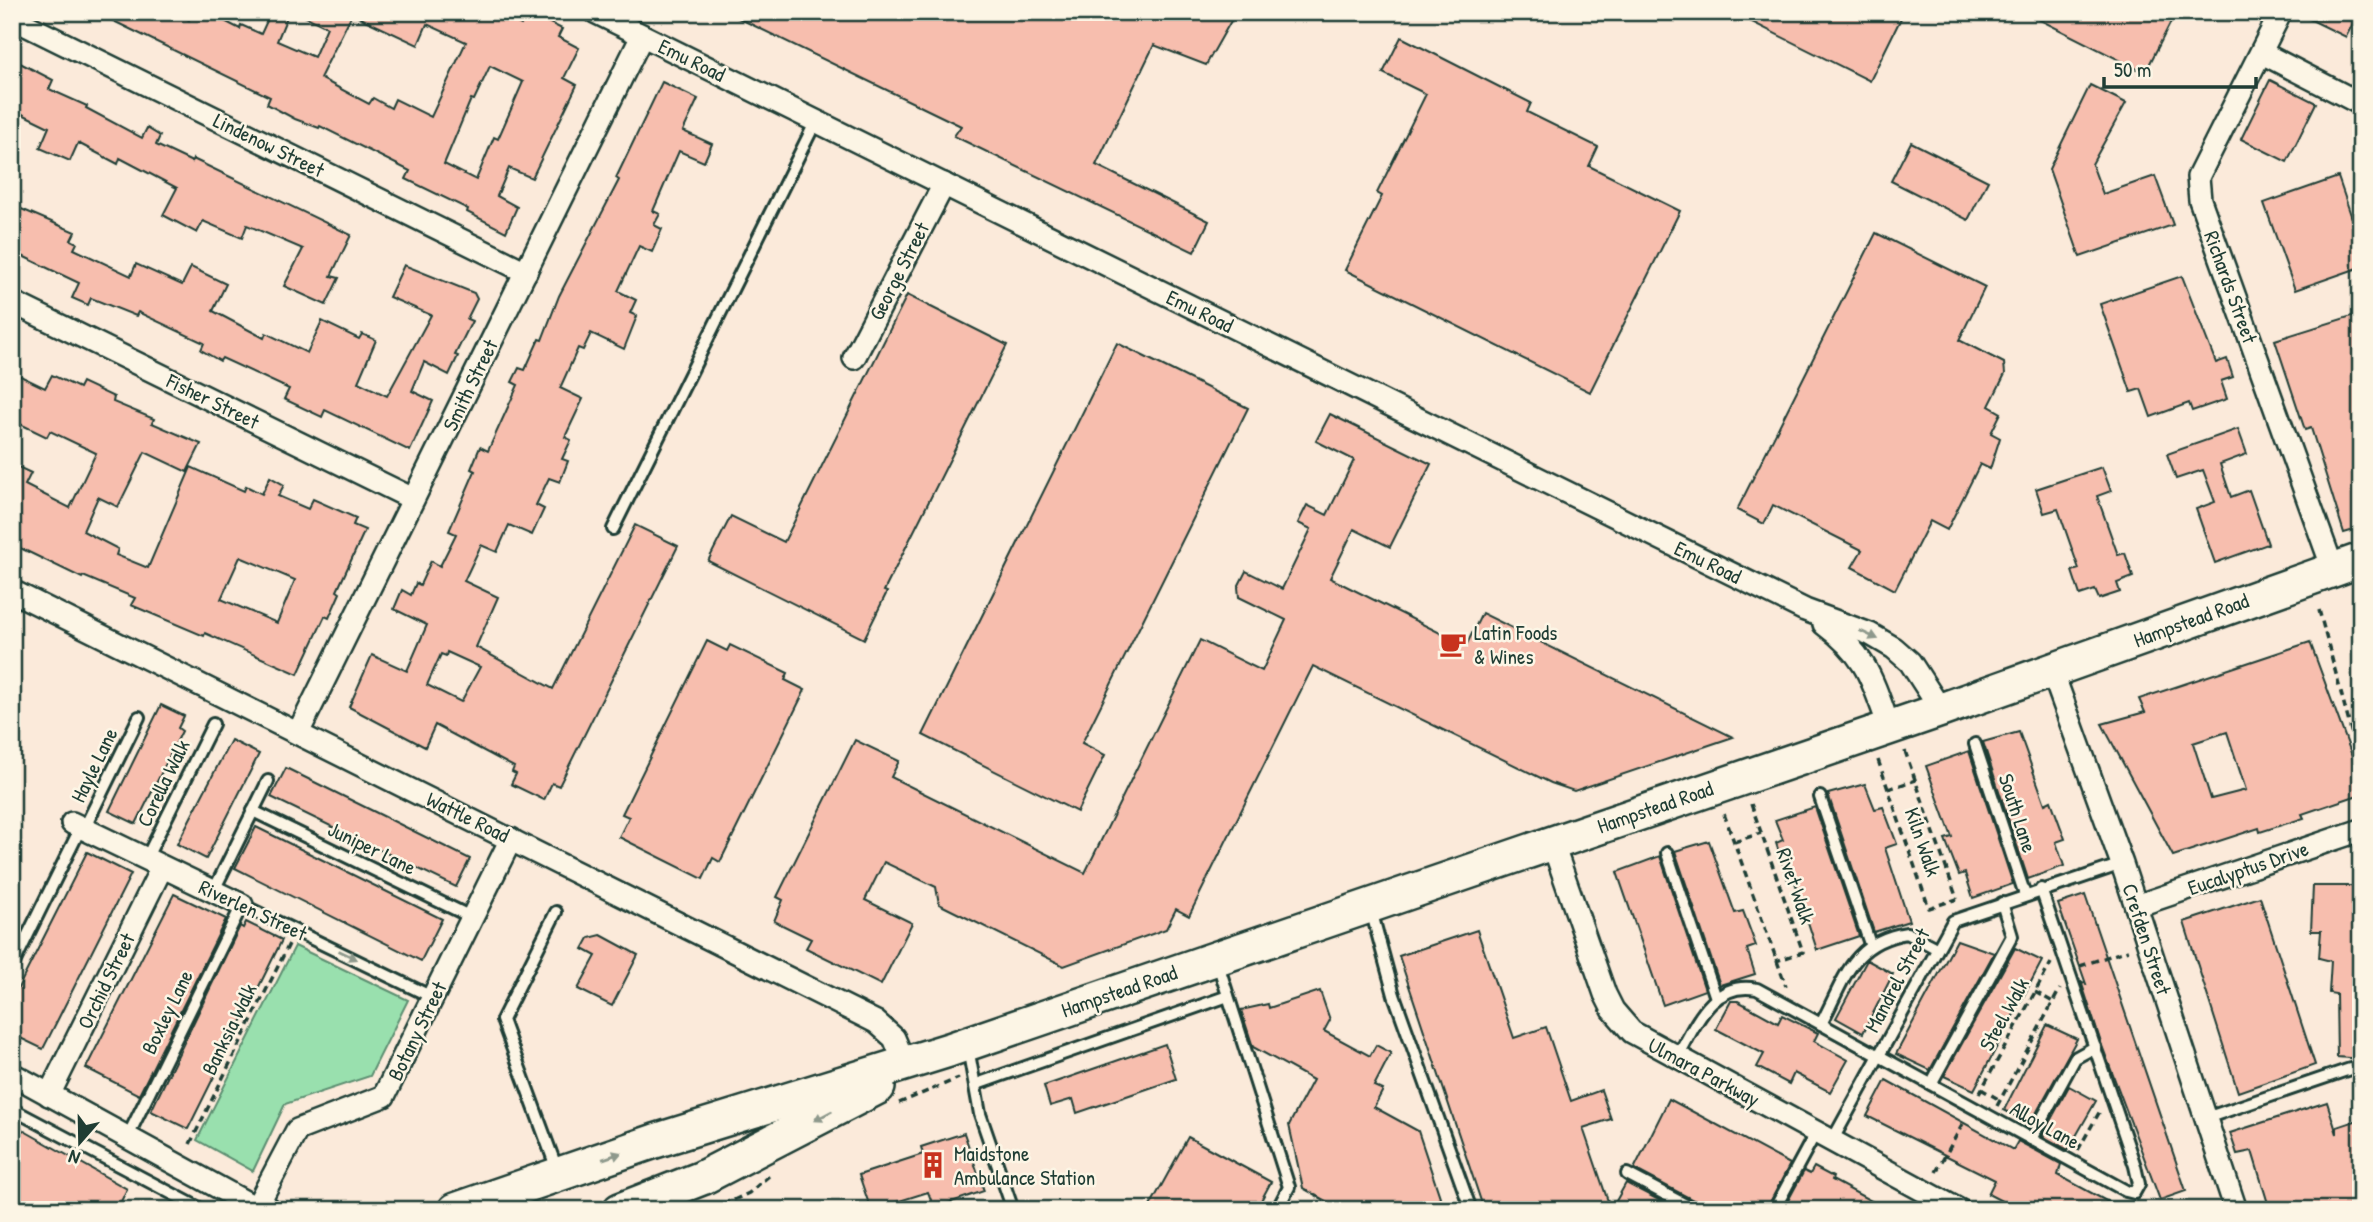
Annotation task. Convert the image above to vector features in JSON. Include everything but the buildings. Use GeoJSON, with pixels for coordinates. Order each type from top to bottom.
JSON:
{"type":"FeatureCollection","features":[{"type":"Feature","properties":{"kind":"main road","name":"Hampstead Road"},"geometry":{"type":"LineString","coordinates":[[455,1210],[655,1141],[958,1047],[1552,842],[1897,739],[1941,710],[2347,564]]}},
{"type":"Feature","properties":{"kind":"main road","name":"Hampstead Road"},"geometry":{"type":"LineString","coordinates":[[620,1210],[679,1195],[958,1047]]}},
{"type":"Feature","properties":{"kind":"street","name":"Emu Road"},"geometry":{"type":"LineString","coordinates":[[595,12],[1805,610],[1870,634],[1894,648],[1910,662],[1941,710]]}},
{"type":"Feature","properties":{"kind":"street","name":"Richards Street"},"geometry":{"type":"LineString","coordinates":[[2281,12],[2198,177],[2200,200],[2347,564]]}},
{"type":"Feature","properties":{"kind":"street","name":"Lindenow Street"},"geometry":{"type":"LineString","coordinates":[[12,18],[526,272]]}},
{"type":"Feature","properties":{"kind":"street","name":"Smith Street"},"geometry":{"type":"LineString","coordinates":[[298,733],[642,36]]}},
{"type":"Feature","properties":{"kind":"street"},"geometry":{"type":"LineString","coordinates":[[2262,53],[2361,104]]}},
{"type":"Feature","properties":{"kind":"street","name":"George Street"},"geometry":{"type":"LineString","coordinates":[[854,358],[944,184]]}},
{"type":"Feature","properties":{"kind":"street","name":"Fisher Street"},"geometry":{"type":"LineString","coordinates":[[12,302],[414,499]]}},
{"type":"Feature","properties":{"kind":"street","name":"Wattle Road"},"geometry":{"type":"LineString","coordinates":[[12,591],[876,1022],[894,1038],[905,1064]]}},
{"type":"Feature","properties":{"kind":"street","name":"Emu Road"},"geometry":{"type":"LineString","coordinates":[[1805,610],[1854,648],[1869,671],[1897,739]]}},
{"type":"Feature","properties":{"kind":"street","name":"Crefden Street"},"geometry":{"type":"LineString","coordinates":[[2052,671],[2136,906],[2206,1118],[2230,1208]]}},
{"type":"Feature","properties":{"kind":"street","name":"Riverlen Street"},"geometry":{"type":"LineString","coordinates":[[79,826],[242,905]]}},
{"type":"Feature","properties":{"kind":"street","name":"Eucalyptus Drive"},"geometry":{"type":"LineString","coordinates":[[2136,906],[2361,830]]}},
{"type":"Feature","properties":{"kind":"street","name":"Botany Street"},"geometry":{"type":"LineString","coordinates":[[262,1209],[297,1130],[384,1096],[511,838]]}},
{"type":"Feature","properties":{"kind":"street","name":"Ulmara Parkway"},"geometry":{"type":"LineString","coordinates":[[1552,842],[1613,1010],[1632,1032],[1824,1137],[1921,1201],[1959,1210]]}},
{"type":"Feature","properties":{"kind":"street","name":"Orchid Street"},"geometry":{"type":"LineString","coordinates":[[49,1095],[154,863]]}},
{"type":"Feature","properties":{"kind":"street"},"geometry":{"type":"LineString","coordinates":[[12,1074],[262,1209]]}},
{"type":"Feature","properties":{"kind":"lane"},"geometry":{"type":"LineString","coordinates":[[613,529],[816,121]]}},
{"type":"Feature","properties":{"kind":"lane","name":"Hayle Lane"},"geometry":{"type":"LineString","coordinates":[[12,967],[79,826],[139,717]]}},
{"type":"Feature","properties":{"kind":"lane","name":"Corella Walk"},"geometry":{"type":"LineString","coordinates":[[154,863],[213,724]]}},
{"type":"Feature","properties":{"kind":"lane","name":"South Lane"},"geometry":{"type":"LineString","coordinates":[[1975,744],[2025,895]]}},
{"type":"Feature","properties":{"kind":"lane"},"geometry":{"type":"LineString","coordinates":[[213,892],[268,781]]}},
{"type":"Feature","properties":{"kind":"lane"},"geometry":{"type":"LineString","coordinates":[[1820,797],[1870,944]]}},
{"type":"Feature","properties":{"kind":"lane","name":"Juniper Lane"},"geometry":{"type":"LineString","coordinates":[[253,811],[473,918]]}},
{"type":"Feature","properties":{"kind":"lane"},"geometry":{"type":"LineString","coordinates":[[1667,853],[1716,998],[1702,1012],[1677,1058]]}},
{"type":"Feature","properties":{"kind":"lane","name":"Mandrel Street"},"geometry":{"type":"LineString","coordinates":[[1774,1210],[1878,1056],[1936,948],[1953,922],[2040,889],[2122,864]]}},
{"type":"Feature","properties":{"kind":"lane","name":"Alloy Lane"},"geometry":{"type":"LineString","coordinates":[[1716,998],[1748,987],[2134,1193],[2139,1184],[2137,1175],[2040,889]]}},
{"type":"Feature","properties":{"kind":"lane"},"geometry":{"type":"LineString","coordinates":[[1931,1084],[2012,936],[2002,903]]}},
{"type":"Feature","properties":{"kind":"lane","name":"Riverlen Street"},"geometry":{"type":"LineString","coordinates":[[242,905],[434,998]]}},
{"type":"Feature","properties":{"kind":"lane","name":"Boxley Lane"},"geometry":{"type":"LineString","coordinates":[[127,1138],[242,905]]}},
{"type":"Feature","properties":{"kind":"lane"},"geometry":{"type":"LineString","coordinates":[[1369,905],[1394,995],[1471,1210]]}},
{"type":"Feature","properties":{"kind":"lane"},"geometry":{"type":"LineString","coordinates":[[556,912],[502,1020],[559,1174]]}},
{"type":"Feature","properties":{"kind":"lane"},"geometry":{"type":"LineString","coordinates":[[1821,1024],[1857,956],[1870,944],[1907,933],[1936,948]]}},
{"type":"Feature","properties":{"kind":"lane"},"geometry":{"type":"LineString","coordinates":[[1216,957],[1289,1187],[1277,1210]]}},
{"type":"Feature","properties":{"kind":"lane"},"geometry":{"type":"LineString","coordinates":[[977,1084],[1228,996]]}},
{"type":"Feature","properties":{"kind":"lane"},"geometry":{"type":"LineString","coordinates":[[958,1047],[977,1084],[980,1114],[1013,1210]]}},
{"type":"Feature","properties":{"kind":"lane"},"geometry":{"type":"LineString","coordinates":[[2031,1139],[2075,1058],[2095,1047]]}},
{"type":"Feature","properties":{"kind":"lane"},"geometry":{"type":"LineString","coordinates":[[2206,1118],[2350,1069]]}},
{"type":"Feature","properties":{"kind":"lane"},"geometry":{"type":"LineString","coordinates":[[12,1109],[203,1210]]}},
{"type":"Feature","properties":{"kind":"lane"},"geometry":{"type":"LineString","coordinates":[[1627,1174],[1695,1210]]}},
{"type":"Feature","properties":{"kind":"path"},"geometry":{"type":"LineString","coordinates":[[2319,610],[2361,768]]}},
{"type":"Feature","properties":{"kind":"path","name":"Kiln Walk"},"geometry":{"type":"LineString","coordinates":[[1897,739],[1916,780],[1960,908]]}},
{"type":"Feature","properties":{"kind":"path","name":"Kiln Walk"},"geometry":{"type":"LineString","coordinates":[[1878,761],[1929,908],[1956,899]]}},
{"type":"Feature","properties":{"kind":"path"},"geometry":{"type":"LineString","coordinates":[[1888,789],[1916,780]]}},
{"type":"Feature","properties":{"kind":"path","name":"Rivet Walk"},"geometry":{"type":"LineString","coordinates":[[1751,804],[1802,952],[1776,961]]}},
{"type":"Feature","properties":{"kind":"path","name":"Rivet Walk"},"geometry":{"type":"LineString","coordinates":[[1724,814],[1788,993],[1786,1005]]}},
{"type":"Feature","properties":{"kind":"path"},"geometry":{"type":"LineString","coordinates":[[1734,842],[1761,833]]}},
{"type":"Feature","properties":{"kind":"path","name":"Banksia Walk"},"geometry":{"type":"LineString","coordinates":[[190,1144],[296,929]]}},
{"type":"Feature","properties":{"kind":"path","name":"Steel Walk"},"geometry":{"type":"LineString","coordinates":[[1976,1099],[2060,945]]}},
{"type":"Feature","properties":{"kind":"path"},"geometry":{"type":"LineString","coordinates":[[2076,967],[2128,950]]}},
{"type":"Feature","properties":{"kind":"path","name":"Steel Walk"},"geometry":{"type":"LineString","coordinates":[[1991,1117],[2064,982]]}},
{"type":"Feature","properties":{"kind":"path"},"geometry":{"type":"LineString","coordinates":[[2035,992],[2053,1002]]}},
{"type":"Feature","properties":{"kind":"path"},"geometry":{"type":"LineString","coordinates":[[1981,1089],[2000,1100]]}},
{"type":"Feature","properties":{"kind":"path"},"geometry":{"type":"LineString","coordinates":[[2072,1161],[2110,1092]]}},
{"type":"Feature","properties":{"kind":"path"},"geometry":{"type":"LineString","coordinates":[[1936,1172],[1967,1115]]}},
{"type":"Feature","properties":{"kind":"green space"},"geometry":{"type":"Polygon","coordinates":[[[295,946],[408,1000],[370,1076],[285,1104],[253,1171],[197,1140],[295,946]]]}},
{"type":"Feature","properties":{"kind":"place","name":"Latin Foods & Wines"},"geometry":{"type":"Point","coordinates":[1453,644]}},
{"type":"Feature","properties":{"kind":"place","name":"Maidstone Ambulance Station"},"geometry":{"type":"Point","coordinates":[933,1165]}}]}
